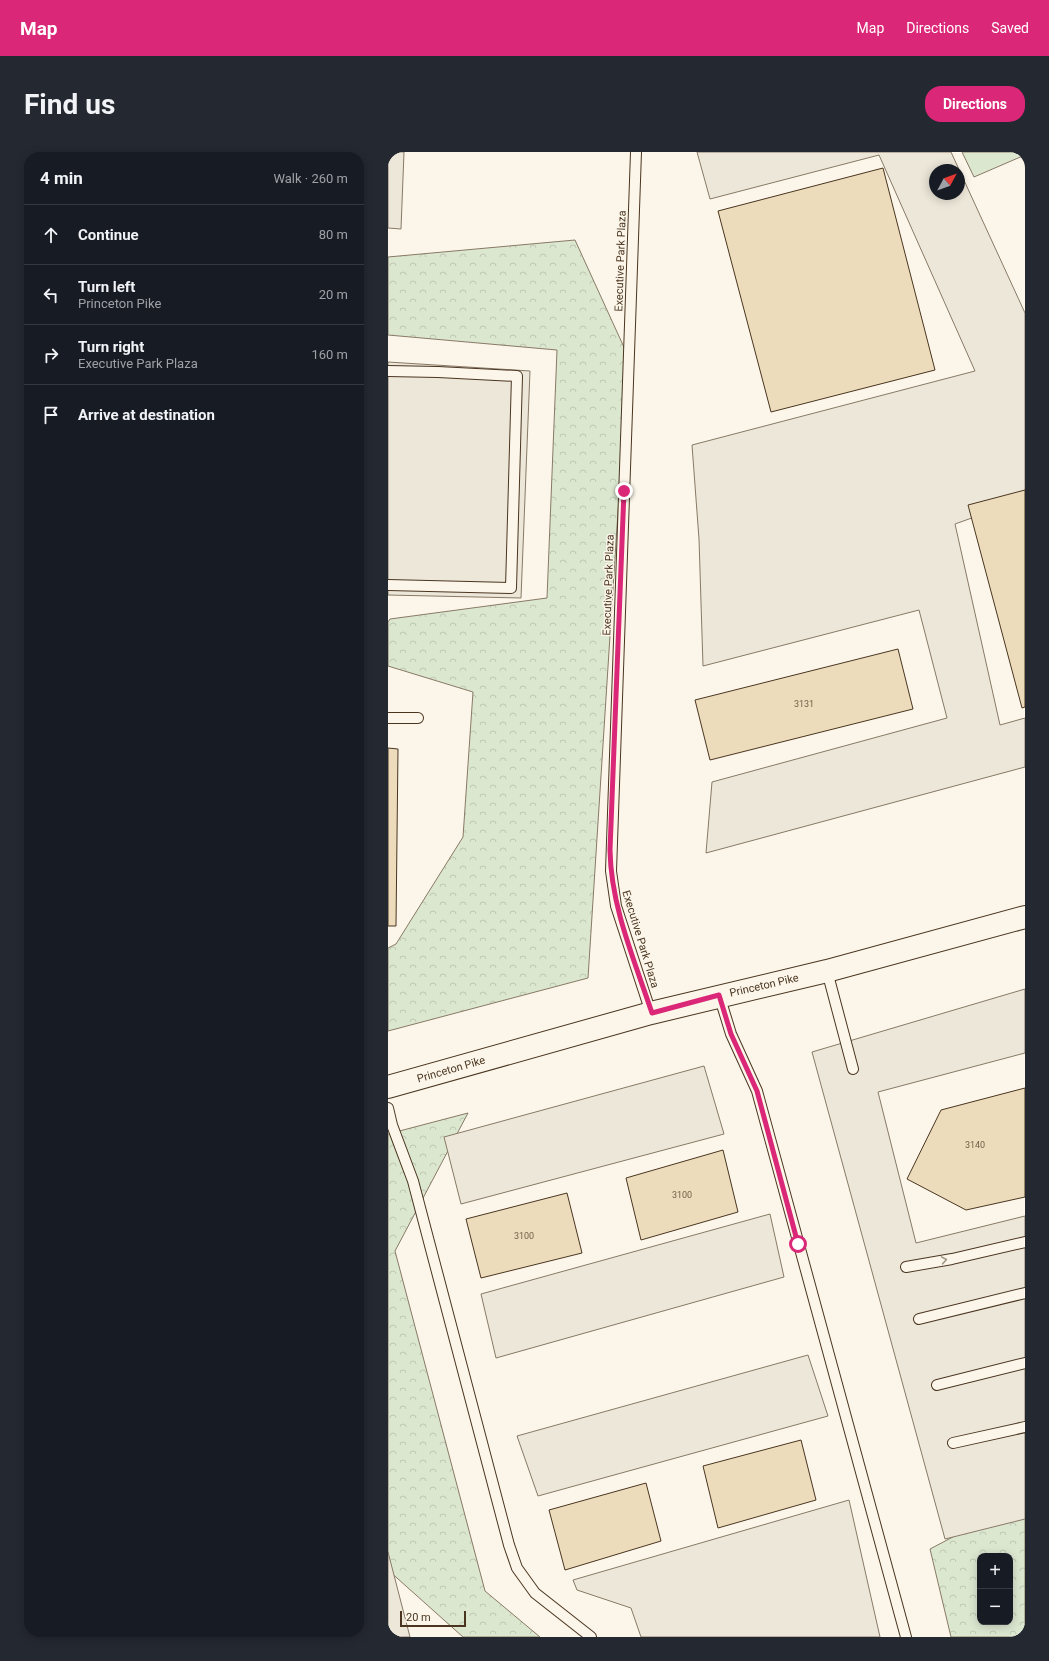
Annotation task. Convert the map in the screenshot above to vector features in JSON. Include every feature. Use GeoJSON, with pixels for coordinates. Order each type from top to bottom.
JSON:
{"type":"FeatureCollection","features":[{"type":"Feature","properties":{"kind":"main road","name":"Princeton Pike"},"geometry":{"type":"LineString","coordinates":[[388,1087],[719,995],[826,970],[1025,917]]}},
{"type":"Feature","properties":{"kind":"lane","name":"Executive Park Plaza"},"geometry":{"type":"LineString","coordinates":[[636,152],[610,850],[611,871],[616,906],[652,1013]]}},
{"type":"Feature","properties":{"kind":"lane"},"geometry":{"type":"LineString","coordinates":[[388,371],[517,376],[511,588],[388,585]]}},
{"type":"Feature","properties":{"kind":"lane"},"geometry":{"type":"LineString","coordinates":[[388,718],[418,718]]}},
{"type":"Feature","properties":{"kind":"lane"},"geometry":{"type":"LineString","coordinates":[[826,970],[853,1069]]}},
{"type":"Feature","properties":{"kind":"lane"},"geometry":{"type":"LineString","coordinates":[[719,995],[731,1034],[757,1091],[906,1637]]}},
{"type":"Feature","properties":{"kind":"lane"},"geometry":{"type":"LineString","coordinates":[[388,1108],[392,1125],[413,1181],[509,1546],[517,1568],[535,1593],[591,1637]]}},
{"type":"Feature","properties":{"kind":"lane"},"geometry":{"type":"LineString","coordinates":[[906,1267],[952,1259],[1025,1242]]}},
{"type":"Feature","properties":{"kind":"lane"},"geometry":{"type":"LineString","coordinates":[[919,1319],[1025,1293]]}},
{"type":"Feature","properties":{"kind":"lane"},"geometry":{"type":"LineString","coordinates":[[937,1385],[1025,1363]]}},
{"type":"Feature","properties":{"kind":"lane"},"geometry":{"type":"LineString","coordinates":[[953,1443],[1025,1427]]}},
{"type":"Feature","properties":{"kind":"green space"},"geometry":{"type":"Polygon","coordinates":[[[962,152],[1025,152],[1025,155],[974,177],[962,152]]]}},
{"type":"Feature","properties":{"kind":"green space"},"geometry":{"type":"Polygon","coordinates":[[[575,240],[628,356],[588,978],[388,1031],[388,948],[396,944],[463,837],[473,692],[388,666],[388,622],[390,619],[547,598],[557,350],[388,335],[388,257],[575,240]]]}},
{"type":"Feature","properties":{"kind":"green space"},"geometry":{"type":"Polygon","coordinates":[[[468,1113],[395,1251],[485,1591],[540,1637],[463,1637],[388,1570],[388,1134],[468,1113]]]}},
{"type":"Feature","properties":{"kind":"green space"},"geometry":{"type":"Polygon","coordinates":[[[1025,1499],[1025,1637],[951,1637],[930,1549],[1025,1499]]]}},
{"type":"Feature","properties":{"kind":"shaded area"},"geometry":{"type":"Polygon","coordinates":[[[388,152],[404,152],[401,229],[388,228],[388,152]]]}},
{"type":"Feature","properties":{"kind":"shaded area"},"geometry":{"type":"Polygon","coordinates":[[[697,152],[951,152],[957,164],[929,164],[929,200],[965,200],[965,182],[1025,313],[1025,499],[955,524],[1000,725],[1025,718],[1025,767],[706,853],[712,782],[947,718],[919,610],[703,666],[699,539],[692,445],[975,371],[879,155],[710,199],[697,152]]]}},
{"type":"Feature","properties":{"kind":"shaded area"},"geometry":{"type":"Polygon","coordinates":[[[388,362],[530,371],[521,598],[388,595],[388,362]]]}},
{"type":"Feature","properties":{"kind":"shaded area"},"geometry":{"type":"Polygon","coordinates":[[[1025,989],[1025,1053],[878,1092],[916,1243],[1025,1216],[1025,1519],[945,1539],[812,1052],[1025,989]]]}},
{"type":"Feature","properties":{"kind":"shaded area"},"geometry":{"type":"Polygon","coordinates":[[[704,1066],[724,1134],[461,1204],[444,1137],[704,1066]]]}},
{"type":"Feature","properties":{"kind":"shaded area"},"geometry":{"type":"Polygon","coordinates":[[[770,1214],[784,1277],[496,1358],[481,1294],[770,1214]]]}},
{"type":"Feature","properties":{"kind":"shaded area"},"geometry":{"type":"Polygon","coordinates":[[[808,1355],[828,1416],[538,1496],[517,1436],[808,1355]]]}},
{"type":"Feature","properties":{"kind":"shaded area"},"geometry":{"type":"Polygon","coordinates":[[[849,1500],[880,1637],[641,1637],[631,1608],[577,1590],[573,1580],[849,1500]]]}},
{"type":"Feature","properties":{"kind":"shaded area"},"geometry":{"type":"Polygon","coordinates":[[[388,1552],[410,1637],[388,1637],[388,1552]]]}},
{"type":"Feature","properties":{"kind":"building"},"geometry":{"type":"Polygon","coordinates":[[[883,168],[935,370],[771,412],[718,211],[883,168]]]}},
{"type":"Feature","properties":{"kind":"building"},"geometry":{"type":"Polygon","coordinates":[[[1025,490],[1025,707],[1022,708],[968,505],[1025,490]]]}},
{"type":"Feature","properties":{"kind":"building"},"geometry":{"type":"Polygon","coordinates":[[[898,649],[913,709],[710,760],[695,700],[898,649]]]}},
{"type":"Feature","properties":{"kind":"building"},"geometry":{"type":"Polygon","coordinates":[[[388,748],[398,749],[396,926],[388,926],[388,748]]]}},
{"type":"Feature","properties":{"kind":"building"},"geometry":{"type":"Polygon","coordinates":[[[1025,1088],[1025,1197],[966,1210],[907,1179],[941,1110],[1025,1088]]]}},
{"type":"Feature","properties":{"kind":"building"},"geometry":{"type":"Polygon","coordinates":[[[723,1150],[738,1212],[641,1240],[626,1178],[723,1150]]]}},
{"type":"Feature","properties":{"kind":"building"},"geometry":{"type":"Polygon","coordinates":[[[567,1193],[582,1253],[481,1278],[466,1219],[567,1193]]]}},
{"type":"Feature","properties":{"kind":"building"},"geometry":{"type":"Polygon","coordinates":[[[801,1440],[816,1500],[718,1528],[703,1466],[801,1440]]]}},
{"type":"Feature","properties":{"kind":"building"},"geometry":{"type":"Polygon","coordinates":[[[646,1483],[661,1541],[565,1570],[549,1510],[646,1483]]]}},
{"type":"Feature","properties":{"kind":"route"},"geometry":{"type":"LineString","coordinates":[[624,491],[610,850],[611,871],[616,906],[652,1013],[719,995],[731,1034],[757,1091],[798,1244]]}}]}
